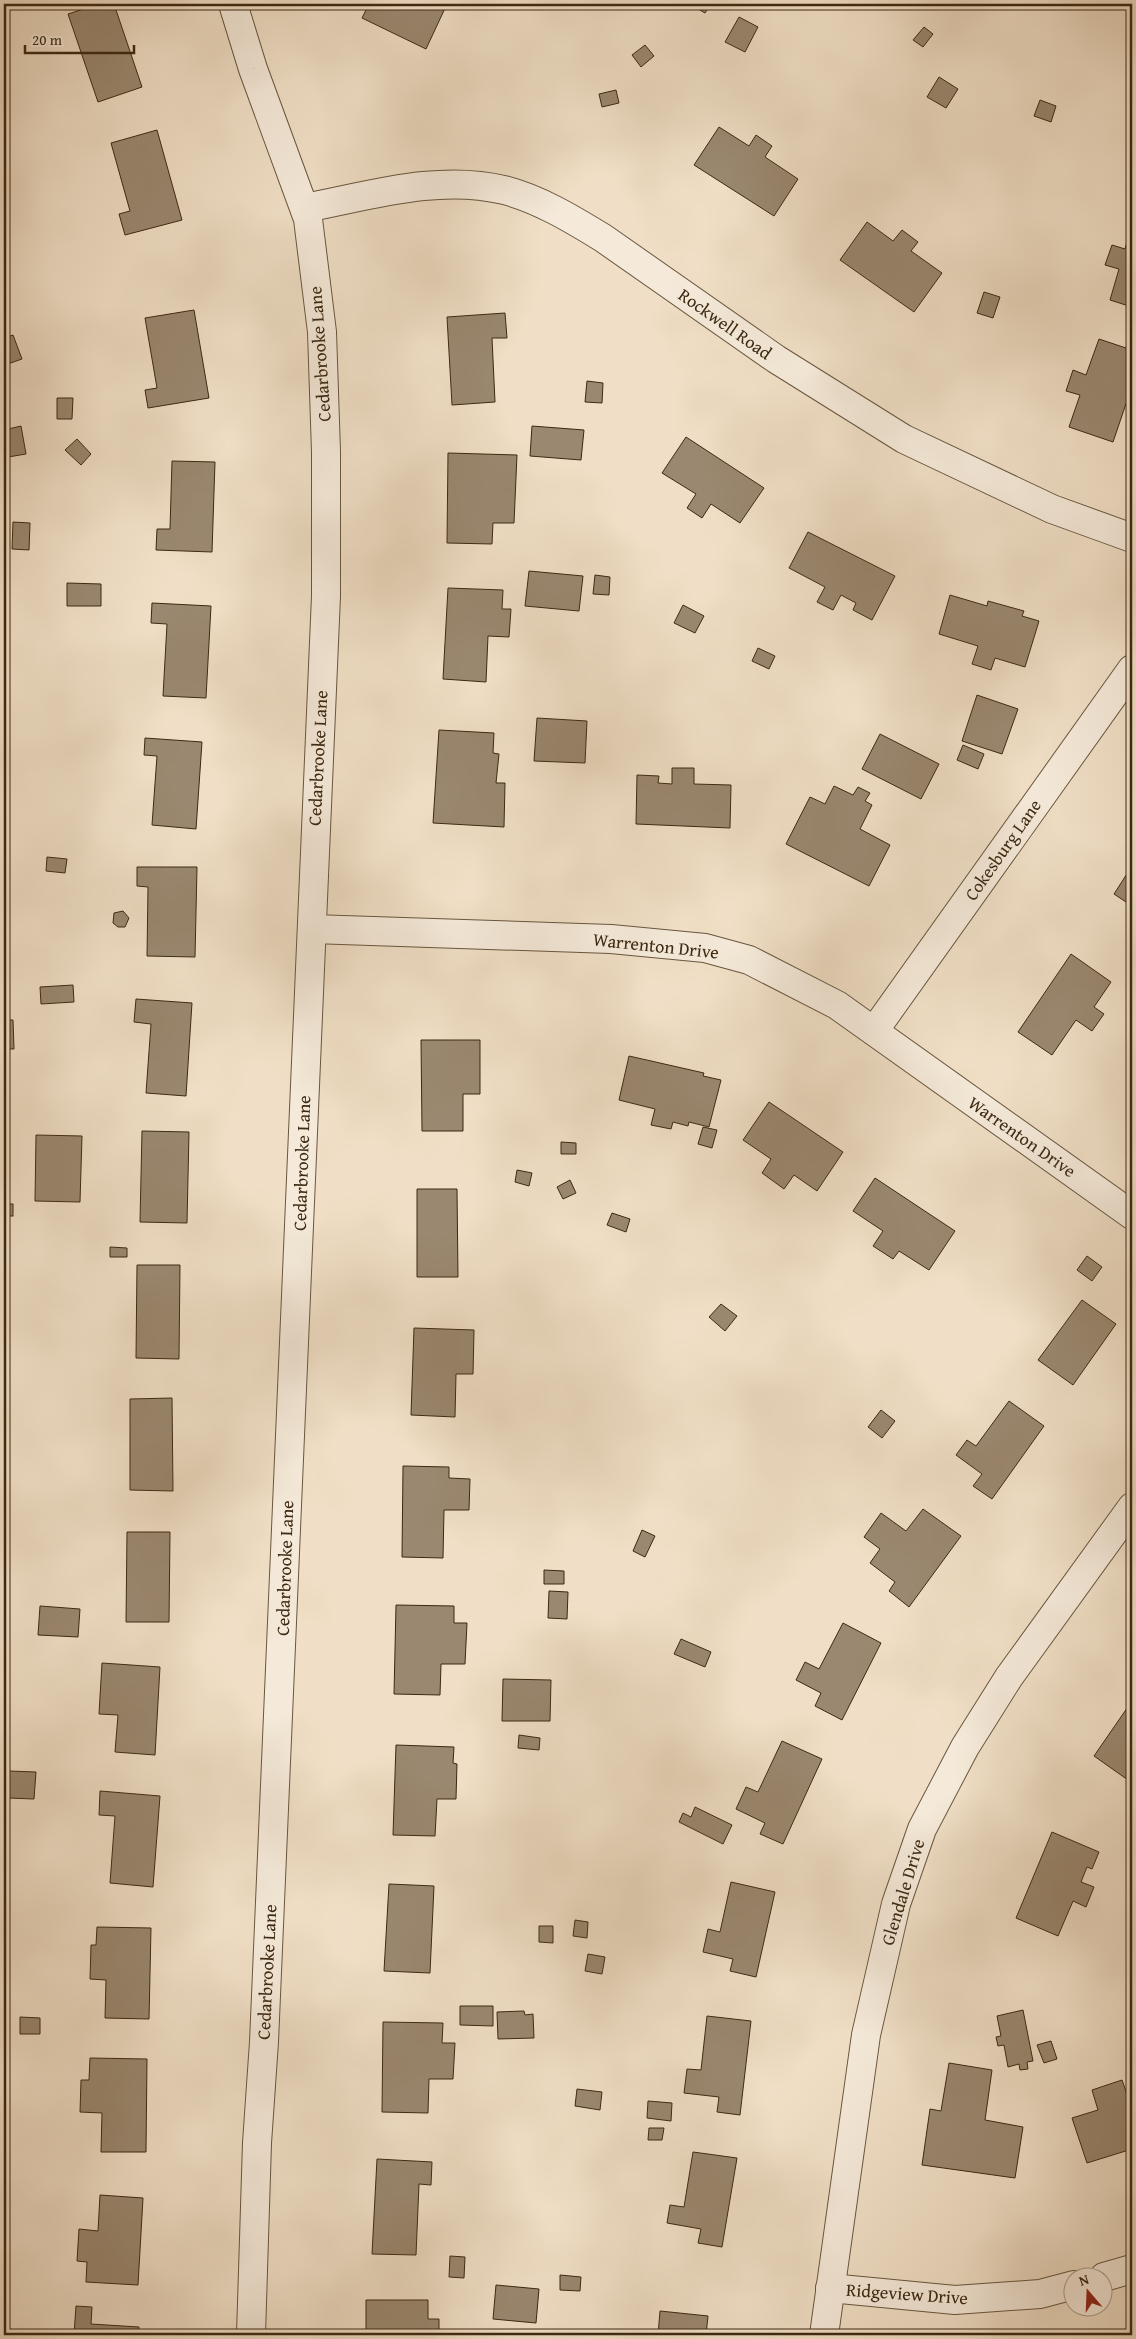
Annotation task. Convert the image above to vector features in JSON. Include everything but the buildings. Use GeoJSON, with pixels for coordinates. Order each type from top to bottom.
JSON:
{"type":"FeatureCollection","features":[{"type":"Feature","properties":{"kind":"street","name":"Cedarbrooke Lane"},"geometry":{"type":"LineString","coordinates":[[232,4],[253,69],[308,219],[322,332],[326,452],[326,596],[265,2032],[257,2143],[251,2335]]}},
{"type":"Feature","properties":{"kind":"street","name":"Rockwell Road"},"geometry":{"type":"LineString","coordinates":[[305,208],[400,190],[447,184],[495,189],[526,197],[574,220],[603,238],[776,359],[904,439],[1052,509],[1132,538]]}},
{"type":"Feature","properties":{"kind":"street","name":"Cokesburg Lane"},"geometry":{"type":"LineString","coordinates":[[874,1031],[1132,669]]}},
{"type":"Feature","properties":{"kind":"street","name":"Warrenton Drive"},"geometry":{"type":"LineString","coordinates":[[312,929],[611,939],[705,948],[749,960],[838,1005],[1132,1215]]}},
{"type":"Feature","properties":{"kind":"street","name":"Glendale Drive"},"geometry":{"type":"LineString","coordinates":[[824,2335],[866,2035],[896,1904],[922,1830],[964,1747],[1009,1677],[1132,1507]]}},
{"type":"Feature","properties":{"kind":"street"},"geometry":{"type":"LineString","coordinates":[[1114,2274],[1132,2269]]}},
{"type":"Feature","properties":{"kind":"street","name":"Ridgeview Drive"},"geometry":{"type":"LineString","coordinates":[[830,2288],[955,2300],[1040,2294],[1064,2288]]}}]}
